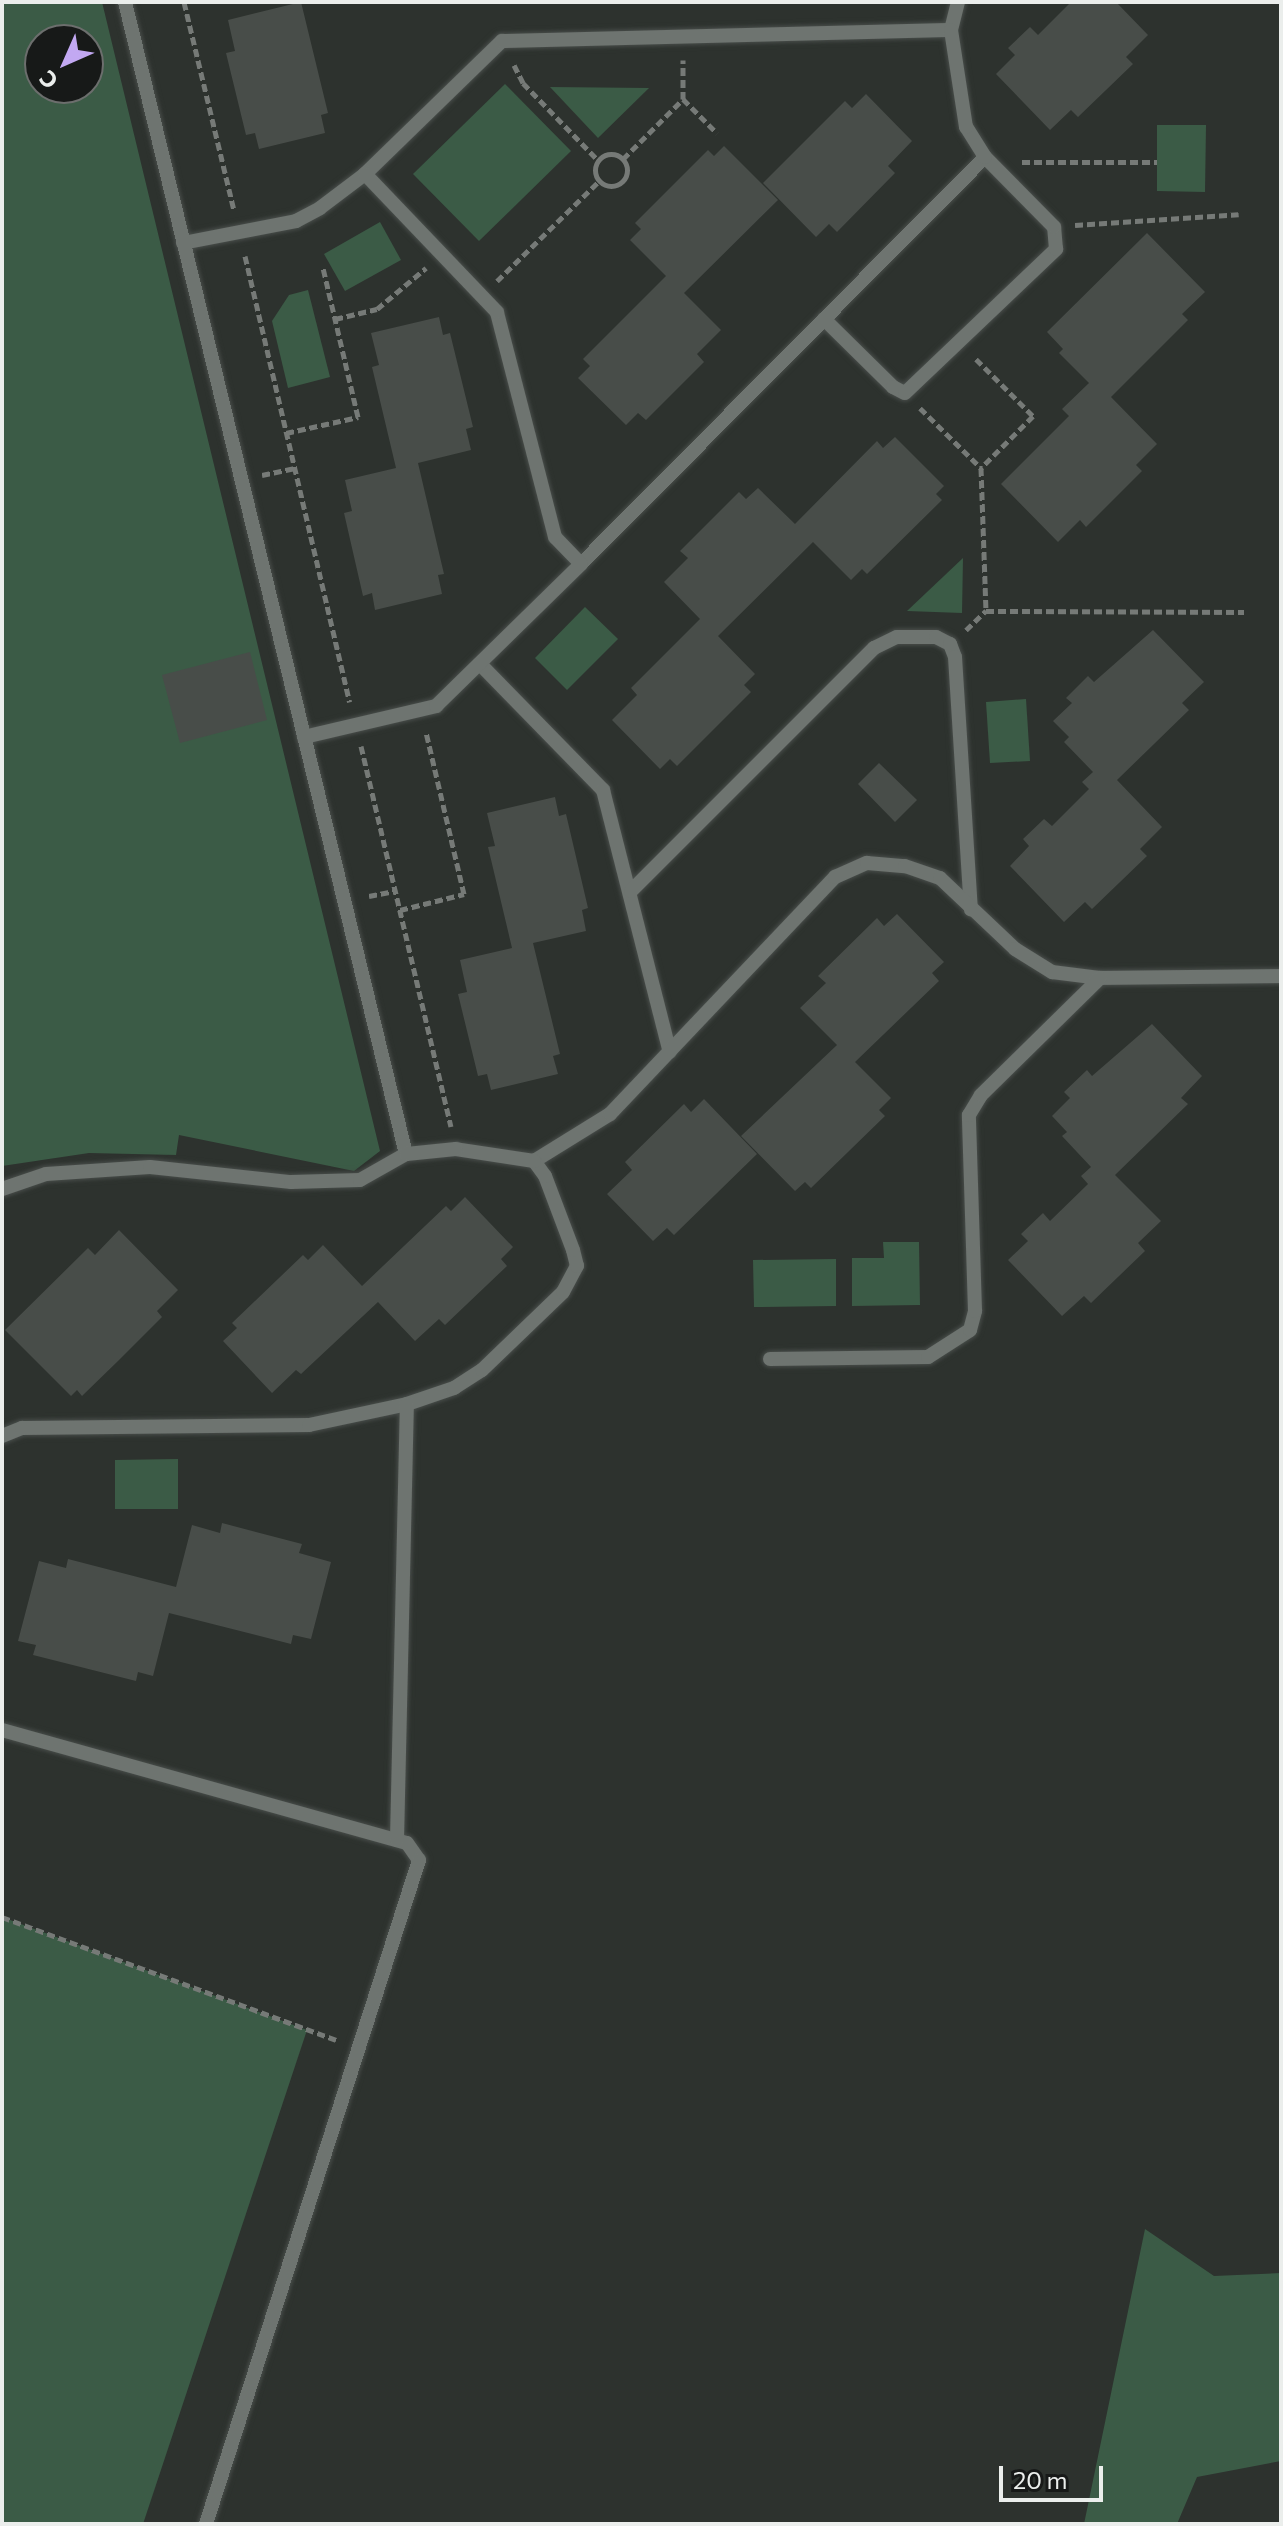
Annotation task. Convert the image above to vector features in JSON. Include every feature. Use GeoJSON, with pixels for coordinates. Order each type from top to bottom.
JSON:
{"type":"FeatureCollection","features":[{"type":"Feature","properties":{"kind":"lane"},"geometry":{"type":"LineString","coordinates":[[125,2],[406,1154]]}},
{"type":"Feature","properties":{"kind":"lane"},"geometry":{"type":"LineString","coordinates":[[824,319],[893,387],[905,393],[961,343],[1056,249],[1059,238],[985,157],[966,127],[951,30],[958,2]]}},
{"type":"Feature","properties":{"kind":"lane"},"geometry":{"type":"LineString","coordinates":[[183,243],[296,221],[365,174],[502,41],[951,30]]}},
{"type":"Feature","properties":{"kind":"lane"},"geometry":{"type":"LineString","coordinates":[[304,737],[422,711],[449,697],[985,157]]}},
{"type":"Feature","properties":{"kind":"lane"},"geometry":{"type":"LineString","coordinates":[[365,174],[483,295],[503,327],[555,537],[581,564]]}},
{"type":"Feature","properties":{"kind":"lane"},"geometry":{"type":"LineString","coordinates":[[631,891],[874,648],[897,637],[936,637],[950,644],[971,909]]}},
{"type":"Feature","properties":{"kind":"lane"},"geometry":{"type":"LineString","coordinates":[[481,665],[603,790],[670,1052]]}},
{"type":"Feature","properties":{"kind":"lane"},"geometry":{"type":"LineString","coordinates":[[2,1189],[46,1174],[150,1167],[291,1182],[360,1180],[406,1154],[456,1149],[534,1161],[610,1114],[835,877],[867,863],[905,866],[940,878],[1015,949],[1052,972],[1100,978],[1281,976]]}},
{"type":"Feature","properties":{"kind":"lane"},"geometry":{"type":"LineString","coordinates":[[770,1359],[928,1357],[970,1330],[975,1311],[969,1115],[981,1095],[1100,978]]}},
{"type":"Feature","properties":{"kind":"lane"},"geometry":{"type":"LineString","coordinates":[[2,1436],[22,1428],[309,1425],[407,1404],[454,1388],[482,1370],[572,1281],[577,1266],[573,1250],[545,1176],[534,1161]]}},
{"type":"Feature","properties":{"kind":"lane"},"geometry":{"type":"LineString","coordinates":[[397,1840],[407,1404]]}},
{"type":"Feature","properties":{"kind":"lane"},"geometry":{"type":"LineString","coordinates":[[2,1730],[397,1840],[416,1850],[418,1871],[206,2524]]}},
{"type":"Feature","properties":{"kind":"path"},"geometry":{"type":"LineString","coordinates":[[184,2],[456,1149]]}},
{"type":"Feature","properties":{"kind":"path"},"geometry":{"type":"LineString","coordinates":[[683,35],[683,99],[717,133]]}},
{"type":"Feature","properties":{"kind":"path"},"geometry":{"type":"LineString","coordinates":[[483,295],[599,181],[598,160],[523,83],[502,41]]}},
{"type":"Feature","properties":{"kind":"path"},"geometry":{"type":"LineString","coordinates":[[623,159],[683,99]]}},
{"type":"Feature","properties":{"kind":"path"},"geometry":{"type":"LineString","coordinates":[[598,160],[605,154],[623,159],[627,167],[620,184],[611,187],[599,181]]}},
{"type":"Feature","properties":{"kind":"path"},"geometry":{"type":"LineString","coordinates":[[1020,162],[1157,162]]}},
{"type":"Feature","properties":{"kind":"path"},"geometry":{"type":"LineString","coordinates":[[1059,238],[1080,222],[1239,214]]}},
{"type":"Feature","properties":{"kind":"path"},"geometry":{"type":"LineString","coordinates":[[335,319],[377,309],[442,254]]}},
{"type":"Feature","properties":{"kind":"path"},"geometry":{"type":"LineString","coordinates":[[286,433],[358,417],[323,268]]}},
{"type":"Feature","properties":{"kind":"path"},"geometry":{"type":"LineString","coordinates":[[961,343],[1033,416],[981,468]]}},
{"type":"Feature","properties":{"kind":"path"},"geometry":{"type":"LineString","coordinates":[[905,393],[981,468],[986,611]]}},
{"type":"Feature","properties":{"kind":"path"},"geometry":{"type":"LineString","coordinates":[[267,474],[295,468]]}},
{"type":"Feature","properties":{"kind":"path"},"geometry":{"type":"LineString","coordinates":[[950,644],[986,611],[1244,612]]}},
{"type":"Feature","properties":{"kind":"path"},"geometry":{"type":"LineString","coordinates":[[400,910],[464,894],[422,711]]}},
{"type":"Feature","properties":{"kind":"path"},"geometry":{"type":"LineString","coordinates":[[384,893],[395,891]]}},
{"type":"Feature","properties":{"kind":"path"},"geometry":{"type":"LineString","coordinates":[[2,1917],[307,2030]]}},
{"type":"Feature","properties":{"kind":"green space"},"geometry":{"type":"Polygon","coordinates":[[[2,2],[102,2],[380,1151],[354,1171],[179,1135],[176,1155],[89,1153],[2,1166],[2,2]]]}},
{"type":"Feature","properties":{"kind":"green space"},"geometry":{"type":"Polygon","coordinates":[[[505,84],[571,151],[479,241],[413,174],[505,84]]]}},
{"type":"Feature","properties":{"kind":"green space"},"geometry":{"type":"Polygon","coordinates":[[[550,87],[649,88],[598,138],[550,87]]]}},
{"type":"Feature","properties":{"kind":"green space"},"geometry":{"type":"Polygon","coordinates":[[[1157,125],[1206,125],[1205,192],[1157,191],[1157,125]]]}},
{"type":"Feature","properties":{"kind":"green space"},"geometry":{"type":"Polygon","coordinates":[[[380,222],[401,260],[345,291],[324,254],[380,222]]]}},
{"type":"Feature","properties":{"kind":"green space"},"geometry":{"type":"Polygon","coordinates":[[[308,290],[330,377],[288,388],[272,321],[289,295],[308,290]]]}},
{"type":"Feature","properties":{"kind":"green space"},"geometry":{"type":"Polygon","coordinates":[[[963,558],[962,613],[907,611],[963,558]]]}},
{"type":"Feature","properties":{"kind":"green space"},"geometry":{"type":"Polygon","coordinates":[[[585,607],[618,639],[567,690],[535,658],[585,607]]]}},
{"type":"Feature","properties":{"kind":"green space"},"geometry":{"type":"Polygon","coordinates":[[[1026,699],[1030,761],[990,763],[986,702],[1026,699]]]}},
{"type":"Feature","properties":{"kind":"green space"},"geometry":{"type":"Polygon","coordinates":[[[883,1242],[919,1242],[920,1305],[852,1306],[852,1258],[884,1258],[883,1242]]]}},
{"type":"Feature","properties":{"kind":"green space"},"geometry":{"type":"Polygon","coordinates":[[[836,1259],[836,1306],[754,1307],[753,1260],[836,1259]]]}},
{"type":"Feature","properties":{"kind":"green space"},"geometry":{"type":"Polygon","coordinates":[[[178,1459],[178,1509],[115,1509],[115,1460],[178,1459]]]}},
{"type":"Feature","properties":{"kind":"green space"},"geometry":{"type":"Polygon","coordinates":[[[2,1917],[307,2030],[143,2524],[2,2524],[2,1917]]]}},
{"type":"Feature","properties":{"kind":"green space"},"geometry":{"type":"Polygon","coordinates":[[[1145,2229],[1214,2276],[1281,2273],[1281,2461],[1197,2477],[1177,2524],[1084,2524],[1145,2229]]]}},
{"type":"Feature","properties":{"kind":"building"},"geometry":{"type":"Polygon","coordinates":[[[301,2],[328,113],[321,115],[325,133],[259,149],[255,133],[246,135],[226,53],[235,51],[228,20],[301,2]]]}},
{"type":"Feature","properties":{"kind":"building"},"geometry":{"type":"Polygon","coordinates":[[[1071,2],[1116,2],[1148,35],[1126,57],[1133,64],[1078,117],[1071,110],[1050,130],[996,74],[1015,55],[1008,48],[1030,27],[1038,35],[1071,2]]]}},
{"type":"Feature","properties":{"kind":"building"},"geometry":{"type":"Polygon","coordinates":[[[866,94],[912,141],[888,166],[895,173],[837,232],[829,224],[816,237],[763,183],[845,101],[852,108],[866,94]]]}},
{"type":"Feature","properties":{"kind":"building"},"geometry":{"type":"Polygon","coordinates":[[[724,146],[778,200],[684,293],[721,330],[697,354],[704,362],[646,420],[638,413],[626,425],[578,378],[590,366],[583,359],[666,276],[630,240],[641,229],[635,223],[708,150],[714,156],[724,146]]]}},
{"type":"Feature","properties":{"kind":"building"},"geometry":{"type":"Polygon","coordinates":[[[1147,233],[1205,292],[1182,314],[1188,320],[1111,397],[1157,444],[1136,465],[1142,471],[1086,527],[1080,520],[1058,542],[1001,484],[1069,416],[1062,409],[1089,383],[1059,353],[1063,349],[1047,332],[1147,233]]]}},
{"type":"Feature","properties":{"kind":"building"},"geometry":{"type":"Polygon","coordinates":[[[439,317],[443,335],[450,333],[473,427],[466,429],[471,450],[418,463],[444,574],[438,575],[442,594],[375,610],[372,593],[363,596],[344,513],[352,511],[345,480],[396,468],[372,367],[379,365],[371,333],[439,317]]]}},
{"type":"Feature","properties":{"kind":"building"},"geometry":{"type":"Polygon","coordinates":[[[895,437],[944,486],[936,494],[942,500],[867,574],[862,569],[851,580],[813,542],[718,636],[755,674],[744,685],[751,692],[677,766],[670,759],[660,769],[612,720],[637,695],[631,688],[700,619],[664,582],[688,558],[680,551],[739,492],[746,499],[758,488],[795,524],[877,441],[883,448],[895,437]]]}},
{"type":"Feature","properties":{"kind":"building"},"geometry":{"type":"Polygon","coordinates":[[[1153,630],[1204,682],[1182,703],[1189,710],[1117,780],[1162,827],[1140,849],[1147,856],[1092,909],[1085,902],[1064,922],[1010,866],[1029,846],[1023,839],[1044,819],[1052,826],[1089,789],[1082,782],[1093,772],[1064,742],[1069,737],[1053,721],[1072,703],[1066,698],[1088,676],[1094,682],[1153,630]]]}},
{"type":"Feature","properties":{"kind":"building"},"geometry":{"type":"Polygon","coordinates":[[[250,652],[267,720],[180,743],[162,675],[250,652]]]}},
{"type":"Feature","properties":{"kind":"building"},"geometry":{"type":"Polygon","coordinates":[[[879,763],[917,800],[895,822],[858,784],[879,763]]]}},
{"type":"Feature","properties":{"kind":"building"},"geometry":{"type":"Polygon","coordinates":[[[555,797],[559,816],[566,814],[588,908],[582,910],[586,931],[533,943],[560,1054],[553,1056],[558,1074],[491,1090],[487,1074],[478,1076],[458,994],[467,992],[460,960],[512,948],[488,847],[495,846],[487,813],[555,797]]]}},
{"type":"Feature","properties":{"kind":"building"},"geometry":{"type":"Polygon","coordinates":[[[897,914],[944,962],[932,973],[939,981],[855,1062],[891,1098],[879,1110],[885,1116],[811,1188],[805,1182],[795,1191],[741,1136],[837,1045],[800,1008],[826,983],[818,976],[877,918],[884,926],[897,914]]]}},
{"type":"Feature","properties":{"kind":"building"},"geometry":{"type":"Polygon","coordinates":[[[1152,1024],[1202,1076],[1181,1098],[1188,1104],[1115,1175],[1161,1221],[1138,1243],[1145,1251],[1091,1303],[1084,1296],[1062,1316],[1008,1260],[1028,1241],[1021,1234],[1043,1213],[1050,1221],[1088,1184],[1081,1176],[1091,1167],[1062,1136],[1067,1132],[1052,1116],[1070,1098],[1064,1092],[1087,1070],[1092,1076],[1152,1024]]]}},
{"type":"Feature","properties":{"kind":"building"},"geometry":{"type":"Polygon","coordinates":[[[704,1099],[757,1154],[674,1235],[667,1228],[653,1241],[607,1194],[632,1170],[625,1162],[684,1104],[691,1112],[704,1099]]]}},
{"type":"Feature","properties":{"kind":"building"},"geometry":{"type":"Polygon","coordinates":[[[465,1197],[513,1247],[501,1259],[507,1266],[445,1325],[439,1319],[415,1341],[378,1302],[301,1374],[296,1370],[272,1393],[223,1341],[237,1328],[232,1323],[303,1255],[308,1260],[323,1245],[362,1286],[446,1206],[451,1211],[465,1197]]]}},
{"type":"Feature","properties":{"kind":"building"},"geometry":{"type":"Polygon","coordinates":[[[119,1230],[178,1290],[157,1311],[162,1317],[118,1361],[82,1396],[77,1390],[71,1396],[5,1330],[88,1248],[95,1255],[119,1230]]]}},
{"type":"Feature","properties":{"kind":"building"},"geometry":{"type":"Polygon","coordinates":[[[222,1523],[302,1544],[299,1553],[331,1562],[311,1639],[293,1635],[291,1644],[169,1613],[153,1676],[138,1672],[136,1681],[33,1655],[36,1645],[18,1641],[39,1561],[66,1568],[68,1559],[176,1587],[192,1525],[220,1533],[222,1523]]]}}]}
